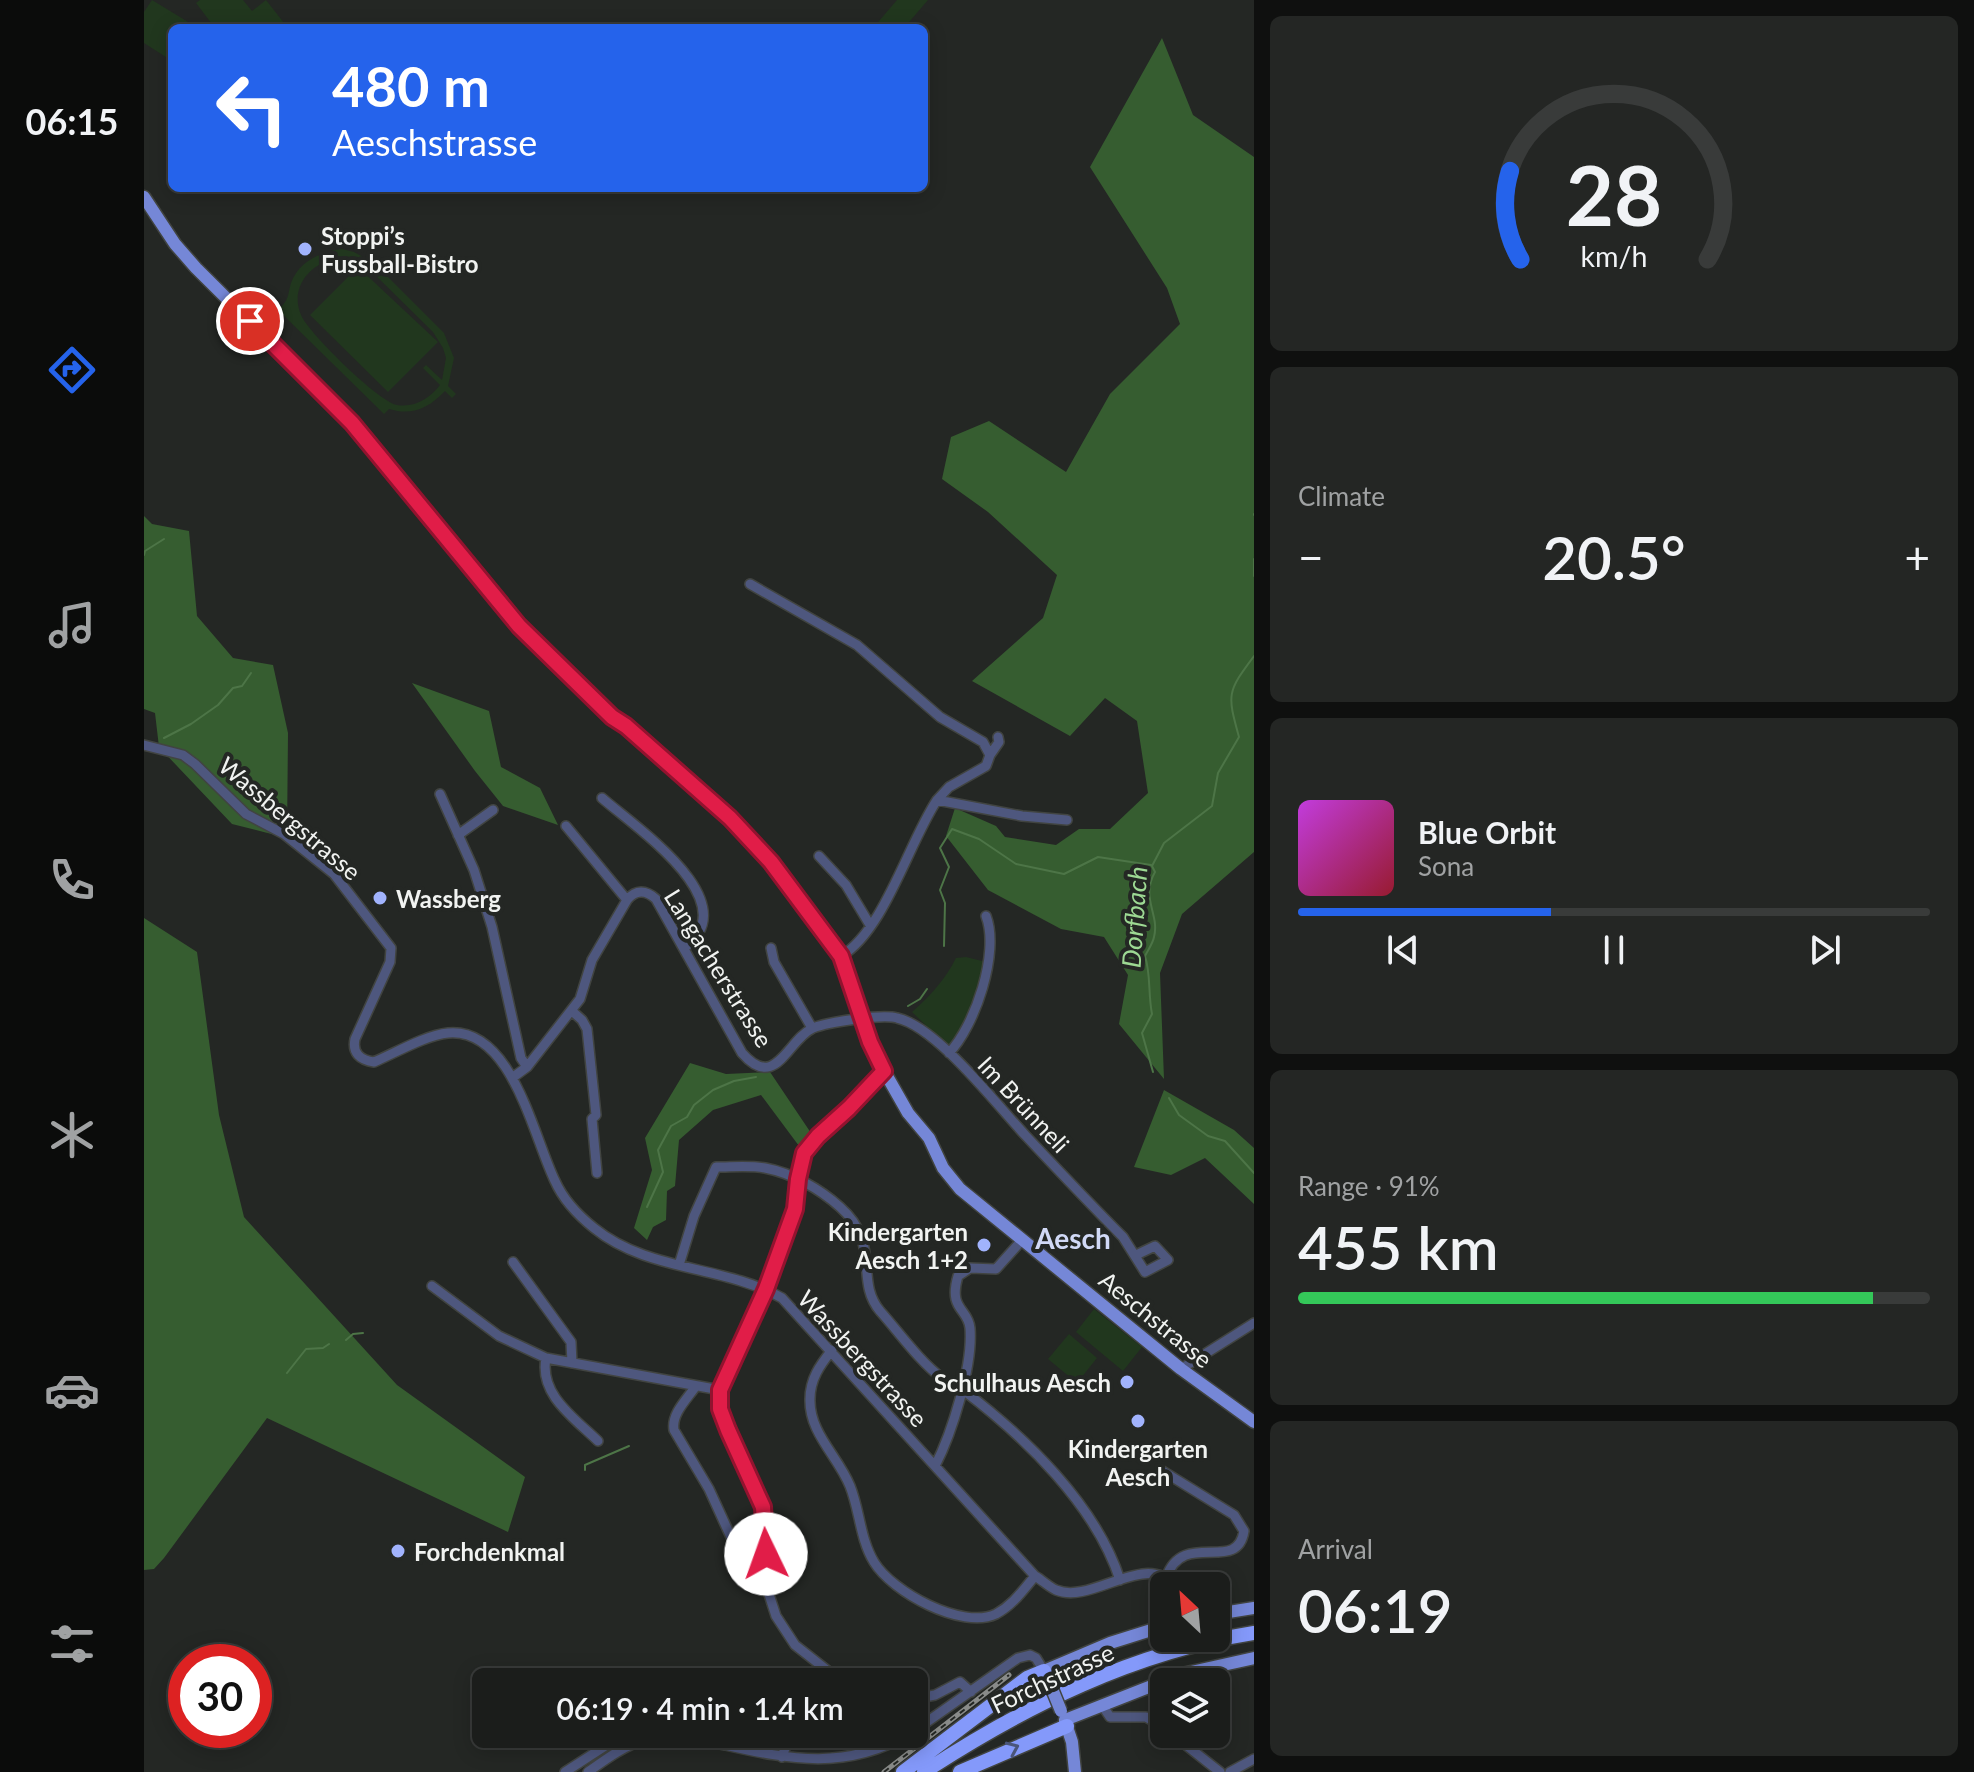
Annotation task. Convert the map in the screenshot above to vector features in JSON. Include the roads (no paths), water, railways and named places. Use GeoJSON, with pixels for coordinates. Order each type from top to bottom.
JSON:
{"type":"FeatureCollection","features":[{"type":"Feature","properties":{"kind":"highway","name":"Forchstrasse"},"geometry":{"type":"LineString","coordinates":[[1230,1634],[1254,1631]]}},
{"type":"Feature","properties":{"kind":"highway","name":"Forchstrasse"},"geometry":{"type":"LineString","coordinates":[[924,1772],[1016,1717],[1094,1679],[1186,1647],[1254,1631]]}},
{"type":"Feature","properties":{"kind":"highway","name":"Forchstrasse"},"geometry":{"type":"LineString","coordinates":[[915,1772],[984,1728],[1064,1687],[1155,1652]]}},
{"type":"Feature","properties":{"kind":"highway"},"geometry":{"type":"LineString","coordinates":[[903,1772],[1027,1678],[1046,1675]]}},
{"type":"Feature","properties":{"kind":"highway"},"geometry":{"type":"LineString","coordinates":[[960,1772],[1065,1719]]}},
{"type":"Feature","properties":{"kind":"main road","name":"Aeschstrasse"},"geometry":{"type":"LineString","coordinates":[[144,197],[175,244],[191,262],[352,423],[519,626],[612,717],[730,818],[771,862],[841,956],[874,1052],[908,1113],[929,1138],[960,1189],[1181,1369],[1254,1422]]}},
{"type":"Feature","properties":{"kind":"main road"},"geometry":{"type":"LineString","coordinates":[[1230,1612],[1254,1608]]}},
{"type":"Feature","properties":{"kind":"main road"},"geometry":{"type":"LineString","coordinates":[[1075,1772],[1065,1719],[1046,1675],[1110,1643],[1150,1630]]}},
{"type":"Feature","properties":{"kind":"main road","name":"Forchstrasse"},"geometry":{"type":"LineString","coordinates":[[1065,1719],[1182,1674],[1254,1658]]}},
{"type":"Feature","properties":{"kind":"street"},"geometry":{"type":"LineString","coordinates":[[750,584],[857,645],[940,717],[983,742],[990,755]]}},
{"type":"Feature","properties":{"kind":"street"},"geometry":{"type":"LineString","coordinates":[[841,956],[856,946],[884,904],[937,800],[949,787],[986,766],[999,742],[998,737]]}},
{"type":"Feature","properties":{"kind":"street","name":"Wassbergstrasse"},"geometry":{"type":"LineString","coordinates":[[144,745],[183,755],[246,814],[284,834],[334,874],[344,883],[391,948],[390,962],[355,1039],[353,1047],[357,1055],[374,1062],[441,1034],[463,1033],[476,1037],[495,1051],[512,1078],[556,1183],[580,1216],[612,1241],[632,1251],[766,1289],[782,1298],[1035,1576],[1057,1591],[1084,1591],[1150,1574]]}},
{"type":"Feature","properties":{"kind":"street"},"geometry":{"type":"LineString","coordinates":[[440,794],[474,870],[492,927],[521,1058],[527,1067]]}},
{"type":"Feature","properties":{"kind":"street"},"geometry":{"type":"LineString","coordinates":[[602,798],[683,870],[695,886],[703,909],[702,925],[694,941],[684,948]]}},
{"type":"Feature","properties":{"kind":"street"},"geometry":{"type":"LineString","coordinates":[[937,800],[1022,816],[1067,820]]}},
{"type":"Feature","properties":{"kind":"street"},"geometry":{"type":"LineString","coordinates":[[458,835],[493,810]]}},
{"type":"Feature","properties":{"kind":"street","name":"Langacherstrasse"},"geometry":{"type":"LineString","coordinates":[[566,826],[627,900]]}},
{"type":"Feature","properties":{"kind":"street"},"geometry":{"type":"LineString","coordinates":[[819,856],[846,885],[870,925]]}},
{"type":"Feature","properties":{"kind":"street","name":"Langacherstrasse"},"geometry":{"type":"LineString","coordinates":[[512,1078],[527,1067],[572,1011],[582,993],[592,960],[627,900],[639,891],[649,893],[656,899],[751,1064],[764,1068],[777,1063],[812,1028],[863,1019]]}},
{"type":"Feature","properties":{"kind":"street"},"geometry":{"type":"LineString","coordinates":[[949,1053],[961,1041],[989,967],[991,929],[986,916]]}},
{"type":"Feature","properties":{"kind":"street","name":"Langacherstrasse"},"geometry":{"type":"LineString","coordinates":[[771,948],[774,962],[812,1028]]}},
{"type":"Feature","properties":{"kind":"street"},"geometry":{"type":"LineString","coordinates":[[572,1011],[587,1029],[596,1115],[592,1119],[597,1173]]}},
{"type":"Feature","properties":{"kind":"street","name":"Im Brünneli"},"geometry":{"type":"LineString","coordinates":[[863,1019],[888,1016],[910,1021],[949,1053],[1123,1237],[1136,1255]]}},
{"type":"Feature","properties":{"kind":"street"},"geometry":{"type":"LineString","coordinates":[[823,1668],[785,1634],[776,1616],[766,1585],[763,1507],[720,1409],[720,1390],[766,1289],[795,1209],[804,1153],[884,1071]]}},
{"type":"Feature","properties":{"kind":"street"},"geometry":{"type":"LineString","coordinates":[[679,1265],[694,1216],[716,1167],[765,1168],[798,1179],[821,1192],[850,1217],[864,1241],[870,1297],[941,1377],[962,1388],[1019,1439],[1071,1493],[1104,1544],[1120,1580]]}},
{"type":"Feature","properties":{"kind":"street"},"geometry":{"type":"LineString","coordinates":[[935,1466],[947,1439],[970,1355],[970,1327],[958,1308],[955,1293],[958,1276],[970,1268],[996,1269],[1022,1240]]}},
{"type":"Feature","properties":{"kind":"street"},"geometry":{"type":"LineString","coordinates":[[513,1262],[571,1342],[574,1350],[572,1363]]}},
{"type":"Feature","properties":{"kind":"street"},"geometry":{"type":"LineString","coordinates":[[432,1286],[499,1336],[546,1358],[720,1390]]}},
{"type":"Feature","properties":{"kind":"street"},"geometry":{"type":"LineString","coordinates":[[1181,1369],[1254,1323]]}},
{"type":"Feature","properties":{"kind":"street"},"geometry":{"type":"LineString","coordinates":[[832,1350],[813,1379],[809,1401],[811,1414],[820,1437],[850,1486],[868,1548],[886,1578],[933,1606],[977,1619],[994,1615],[1010,1605],[1035,1576]]}},
{"type":"Feature","properties":{"kind":"street"},"geometry":{"type":"LineString","coordinates":[[546,1358],[543,1373],[547,1388],[598,1441]]}},
{"type":"Feature","properties":{"kind":"street"},"geometry":{"type":"LineString","coordinates":[[696,1386],[673,1421],[674,1430],[709,1489],[741,1559],[765,1571]]}},
{"type":"Feature","properties":{"kind":"street"},"geometry":{"type":"LineString","coordinates":[[1161,1470],[1234,1515],[1244,1531],[1239,1544],[1230,1551],[1184,1554],[1173,1563],[1169,1572]]}},
{"type":"Feature","properties":{"kind":"street"},"geometry":{"type":"LineString","coordinates":[[928,1722],[1024,1655],[1036,1658],[1046,1675]]}},
{"type":"Feature","properties":{"kind":"street"},"geometry":{"type":"LineString","coordinates":[[928,1696],[960,1682],[971,1692]]}},
{"type":"Feature","properties":{"kind":"street"},"geometry":{"type":"LineString","coordinates":[[1102,1705],[1110,1717],[1150,1719]]}},
{"type":"Feature","properties":{"kind":"street"},"geometry":{"type":"LineString","coordinates":[[565,1772],[602,1748]]}},
{"type":"Feature","properties":{"kind":"street"},"geometry":{"type":"LineString","coordinates":[[588,1772],[627,1748]]}},
{"type":"Feature","properties":{"kind":"street"},"geometry":{"type":"LineString","coordinates":[[743,1748],[808,1760],[834,1759],[879,1748]]}},
{"type":"Feature","properties":{"kind":"street"},"geometry":{"type":"LineString","coordinates":[[782,1757],[785,1748]]}},
{"type":"Feature","properties":{"kind":"street"},"geometry":{"type":"LineString","coordinates":[[1190,1748],[1220,1772]]}},
{"type":"Feature","properties":{"kind":"street"},"geometry":{"type":"LineString","coordinates":[[1230,1772],[1254,1759]]}},
{"type":"Feature","properties":{"kind":"waterway"},"geometry":{"type":"LineString","coordinates":[[144,555],[145,551],[164,539]]}},
{"type":"Feature","properties":{"kind":"waterway","name":"Dorfbach"},"geometry":{"type":"LineString","coordinates":[[1254,559],[1254,576]]}},
{"type":"Feature","properties":{"kind":"waterway","name":"Dorfbach"},"geometry":{"type":"LineString","coordinates":[[1153,1072],[1142,1033],[1152,1014],[1145,956],[1153,942],[1155,929],[1149,890],[1155,872],[1152,866],[1164,843],[1212,806],[1218,773],[1239,737],[1231,702],[1234,686],[1254,656]]}},
{"type":"Feature","properties":{"kind":"waterway"},"geometry":{"type":"LineString","coordinates":[[164,738],[218,705],[233,688],[242,686],[251,673]]}},
{"type":"Feature","properties":{"kind":"waterway"},"geometry":{"type":"LineString","coordinates":[[944,946],[945,903],[940,890],[949,867],[940,848],[952,829],[979,839],[1016,864],[1064,874],[1098,857],[1151,865]]}},
{"type":"Feature","properties":{"kind":"waterway"},"geometry":{"type":"LineString","coordinates":[[908,1006],[920,999],[927,989]]}},
{"type":"Feature","properties":{"kind":"waterway"},"geometry":{"type":"LineString","coordinates":[[647,1207],[663,1172],[658,1150],[671,1126],[687,1117],[694,1105],[713,1090],[734,1081],[756,1077]]}},
{"type":"Feature","properties":{"kind":"waterway"},"geometry":{"type":"LineString","coordinates":[[1169,1098],[1179,1115],[1208,1136],[1225,1141],[1254,1173]]}},
{"type":"Feature","properties":{"kind":"waterway"},"geometry":{"type":"LineString","coordinates":[[346,1340],[353,1334],[363,1333]]}},
{"type":"Feature","properties":{"kind":"waterway"},"geometry":{"type":"LineString","coordinates":[[287,1373],[306,1349],[323,1348],[329,1344]]}},
{"type":"Feature","properties":{"kind":"waterway"},"geometry":{"type":"LineString","coordinates":[[585,1470],[585,1465],[629,1446]]}},
{"type":"Feature","properties":{"kind":"railway"},"geometry":{"type":"LineString","coordinates":[[884,1772],[1009,1675]]}},
{"type":"Feature","properties":{"kind":"place","name":"Stoppi’s Fussball-Bistro"},"geometry":{"type":"Point","coordinates":[305,249]}},
{"type":"Feature","properties":{"kind":"place","name":"Wassberg"},"geometry":{"type":"Point","coordinates":[380,898]}},
{"type":"Feature","properties":{"kind":"place","name":"Kindergarten Aesch 1+2"},"geometry":{"type":"Point","coordinates":[984,1245]}},
{"type":"Feature","properties":{"kind":"place","name":"Schulhaus Aesch"},"geometry":{"type":"Point","coordinates":[1127,1382]}},
{"type":"Feature","properties":{"kind":"place","name":"Kindergarten Aesch"},"geometry":{"type":"Point","coordinates":[1138,1421]}},
{"type":"Feature","properties":{"kind":"place","name":"Forchdenkmal"},"geometry":{"type":"Point","coordinates":[398,1551]}},
{"type":"Feature","properties":{"kind":"district","name":"Aesch"},"geometry":{"type":"Point","coordinates":[1073,1238]}}]}
